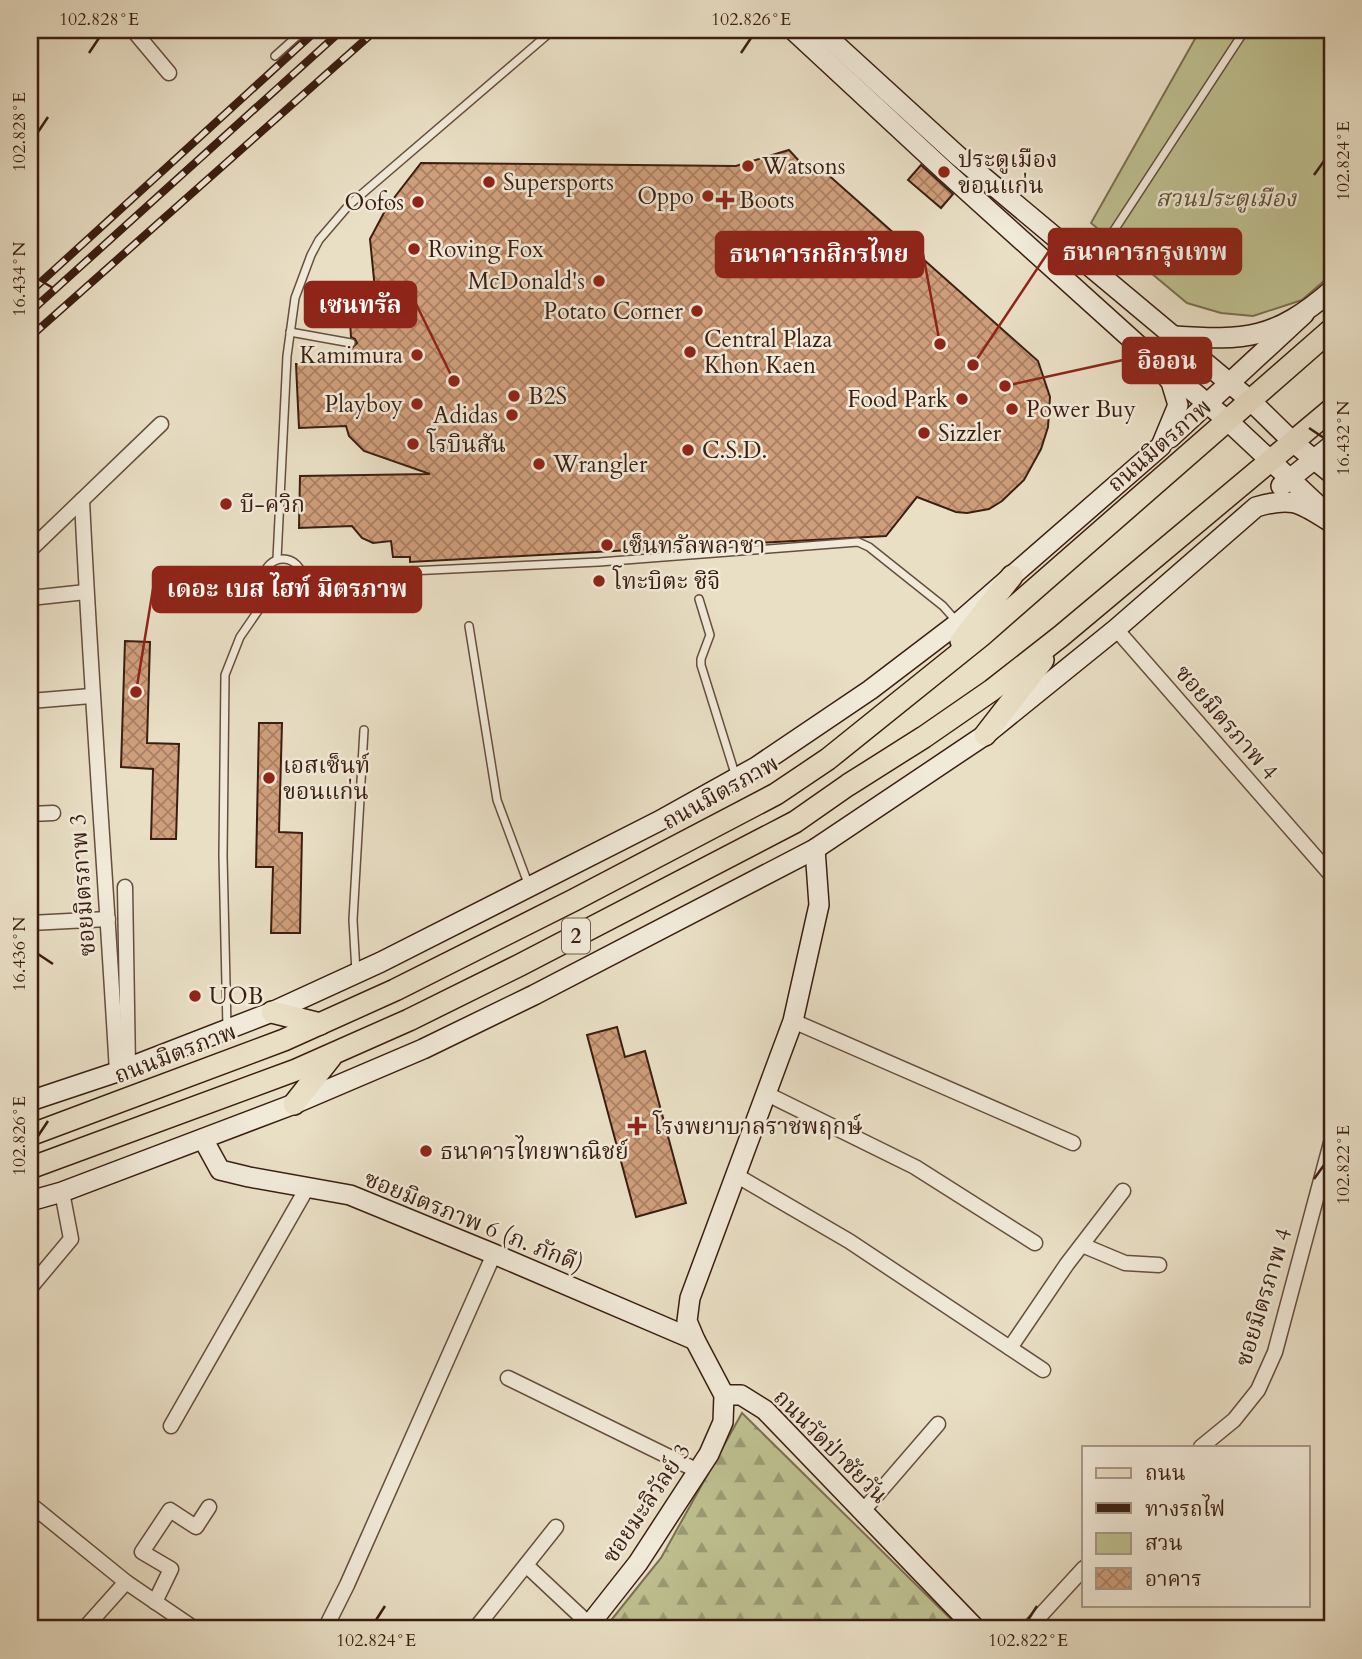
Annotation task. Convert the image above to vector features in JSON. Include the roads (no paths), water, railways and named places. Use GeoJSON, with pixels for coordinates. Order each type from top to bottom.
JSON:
{"type":"FeatureCollection","features":[{"type":"Feature","properties":{"kind":"main road"},"geometry":{"type":"LineString","coordinates":[[793,30],[1149,355],[1227,420],[1332,518]]}},
{"type":"Feature","properties":{"kind":"main road"},"geometry":{"type":"LineString","coordinates":[[820,30],[958,156],[1251,401],[1294,443],[1332,474]]}},
{"type":"Feature","properties":{"kind":"main road"},"geometry":{"type":"LineString","coordinates":[[1174,336],[1239,338],[1270,330],[1304,314],[1332,290]]}},
{"type":"Feature","properties":{"kind":"main road","name":"ถนนมิตรภาพ"},"geometry":{"type":"LineString","coordinates":[[30,1101],[272,1012],[659,821],[777,753],[870,690],[958,623],[1161,446],[1304,314]]}},
{"type":"Feature","properties":{"kind":"main road","name":"ถนนมิตรภาพ"},"geometry":{"type":"LineString","coordinates":[[30,1135],[284,1041],[395,990],[575,900],[776,794],[828,759],[992,627],[1332,329]]}},
{"type":"Feature","properties":{"kind":"main road"},"geometry":{"type":"LineString","coordinates":[[1149,355],[1171,382],[1178,405],[1161,446]]}},
{"type":"Feature","properties":{"kind":"main road"},"geometry":{"type":"LineString","coordinates":[[985,735],[1061,636],[1332,409]]}},
{"type":"Feature","properties":{"kind":"main road"},"geometry":{"type":"LineString","coordinates":[[724,1395],[687,1321],[690,1298],[793,1021],[819,905],[815,849],[985,735],[1116,629],[1332,445]]}},
{"type":"Feature","properties":{"kind":"main road"},"geometry":{"type":"LineString","coordinates":[[1256,507],[1281,500],[1305,506],[1332,523]]}},
{"type":"Feature","properties":{"kind":"main road"},"geometry":{"type":"LineString","coordinates":[[938,670],[1012,576]]}},
{"type":"Feature","properties":{"kind":"main road","name":"2"},"geometry":{"type":"LineString","coordinates":[[30,1168],[296,1070],[409,1020],[520,965],[795,821],[992,690],[1061,636]]}},
{"type":"Feature","properties":{"kind":"main road","name":"2"},"geometry":{"type":"LineString","coordinates":[[30,1201],[62,1192],[294,1104],[423,1049],[534,995],[815,849]]}},
{"type":"Feature","properties":{"kind":"main road"},"geometry":{"type":"LineString","coordinates":[[272,1012],[320,1024]]}},
{"type":"Feature","properties":{"kind":"main road"},"geometry":{"type":"LineString","coordinates":[[294,1104],[335,1053]]}},
{"type":"Feature","properties":{"kind":"main road","name":"ซอยมิตรภาพ 6 (ภ. ภักดี)"},"geometry":{"type":"LineString","coordinates":[[203,1139],[220,1170],[350,1195],[695,1340]]}},
{"type":"Feature","properties":{"kind":"main road","name":"ซอยมะลิวัลย์ 3"},"geometry":{"type":"LineString","coordinates":[[588,1627],[638,1563],[709,1454],[723,1422],[724,1395]]}},
{"type":"Feature","properties":{"kind":"main road","name":"ถนนวัดป่าชัยวัน"},"geometry":{"type":"LineString","coordinates":[[724,1395],[741,1395],[765,1410],[976,1629]]}},
{"type":"Feature","properties":{"kind":"street"},"geometry":{"type":"LineString","coordinates":[[133,30],[169,73]]}},
{"type":"Feature","properties":{"kind":"street"},"geometry":{"type":"LineString","coordinates":[[30,550],[161,424]]}},
{"type":"Feature","properties":{"kind":"street","name":"ซอยมิตรภาพ 3"},"geometry":{"type":"LineString","coordinates":[[82,500],[91,696],[122,1069]]}},
{"type":"Feature","properties":{"kind":"street"},"geometry":{"type":"LineString","coordinates":[[30,598],[86,592]]}},
{"type":"Feature","properties":{"kind":"street","name":"ซอยมิตรภาพ 4"},"geometry":{"type":"LineString","coordinates":[[1116,629],[1332,876]]}},
{"type":"Feature","properties":{"kind":"street"},"geometry":{"type":"LineString","coordinates":[[30,701],[91,696]]}},
{"type":"Feature","properties":{"kind":"street"},"geometry":{"type":"LineString","coordinates":[[30,814],[53,813]]}},
{"type":"Feature","properties":{"kind":"street"},"geometry":{"type":"LineString","coordinates":[[122,1069],[125,887]]}},
{"type":"Feature","properties":{"kind":"street"},"geometry":{"type":"LineString","coordinates":[[30,923],[108,919]]}},
{"type":"Feature","properties":{"kind":"street"},"geometry":{"type":"LineString","coordinates":[[793,1021],[1073,1143]]}},
{"type":"Feature","properties":{"kind":"street"},"geometry":{"type":"LineString","coordinates":[[765,1093],[915,1167],[1035,1243]]}},
{"type":"Feature","properties":{"kind":"street","name":"ซอยมิตรภาพ 4"},"geometry":{"type":"LineString","coordinates":[[1202,1446],[1234,1420],[1258,1390],[1275,1352],[1332,1139]]}},
{"type":"Feature","properties":{"kind":"street"},"geometry":{"type":"LineString","coordinates":[[734,1174],[849,1241],[1043,1370]]}},
{"type":"Feature","properties":{"kind":"street"},"geometry":{"type":"LineString","coordinates":[[171,1426],[307,1188]]}},
{"type":"Feature","properties":{"kind":"street"},"geometry":{"type":"LineString","coordinates":[[1010,1348],[1123,1191]]}},
{"type":"Feature","properties":{"kind":"street"},"geometry":{"type":"LineString","coordinates":[[30,1288],[71,1238],[62,1192]]}},
{"type":"Feature","properties":{"kind":"street"},"geometry":{"type":"LineString","coordinates":[[1082,1245],[1125,1263],[1159,1265]]}},
{"type":"Feature","properties":{"kind":"street"},"geometry":{"type":"LineString","coordinates":[[324,1629],[347,1585],[494,1254]]}},
{"type":"Feature","properties":{"kind":"street"},"geometry":{"type":"LineString","coordinates":[[508,1378],[698,1471]]}},
{"type":"Feature","properties":{"kind":"street"},"geometry":{"type":"LineString","coordinates":[[862,1511],[938,1424]]}},
{"type":"Feature","properties":{"kind":"street"},"geometry":{"type":"LineString","coordinates":[[30,1504],[126,1582],[195,1629]]}},
{"type":"Feature","properties":{"kind":"street"},"geometry":{"type":"LineString","coordinates":[[155,1602],[171,1570],[142,1552],[170,1510],[196,1527],[209,1507]]}},
{"type":"Feature","properties":{"kind":"street"},"geometry":{"type":"LineString","coordinates":[[475,1629],[556,1527]]}},
{"type":"Feature","properties":{"kind":"street"},"geometry":{"type":"LineString","coordinates":[[527,1566],[588,1627]]}},
{"type":"Feature","properties":{"kind":"street"},"geometry":{"type":"LineString","coordinates":[[1028,1629],[1082,1570]]}},
{"type":"Feature","properties":{"kind":"street"},"geometry":{"type":"LineString","coordinates":[[84,1629],[126,1582]]}},
{"type":"Feature","properties":{"kind":"lane"},"geometry":{"type":"LineString","coordinates":[[275,56],[304,30]]}},
{"type":"Feature","properties":{"kind":"lane"},"geometry":{"type":"LineString","coordinates":[[277,559],[287,356],[295,298],[311,255],[333,222],[349,205],[553,30]]}},
{"type":"Feature","properties":{"kind":"lane"},"geometry":{"type":"LineString","coordinates":[[1090,267],[1243,31]]}},
{"type":"Feature","properties":{"kind":"lane"},"geometry":{"type":"LineString","coordinates":[[290,332],[351,343]]}},
{"type":"Feature","properties":{"kind":"lane"},"geometry":{"type":"LineString","coordinates":[[303,576],[599,562],[858,542],[869,547],[943,606],[958,623]]}},
{"type":"Feature","properties":{"kind":"lane"},"geometry":{"type":"LineString","coordinates":[[277,559],[292,561],[303,576],[300,587],[292,595],[281,597],[271,592],[265,583],[265,572],[277,559]]}},
{"type":"Feature","properties":{"kind":"lane"},"geometry":{"type":"LineString","coordinates":[[227,1028],[223,856],[225,675],[240,638],[271,592]]}},
{"type":"Feature","properties":{"kind":"lane"},"geometry":{"type":"LineString","coordinates":[[699,599],[710,635],[701,665],[736,778]]}},
{"type":"Feature","properties":{"kind":"lane"},"geometry":{"type":"LineString","coordinates":[[469,626],[497,800],[529,886]]}},
{"type":"Feature","properties":{"kind":"lane"},"geometry":{"type":"LineString","coordinates":[[356,972],[353,920],[364,730]]}},
{"type":"Feature","properties":{"kind":"railway"},"geometry":{"type":"LineString","coordinates":[[30,292],[317,30]]}},
{"type":"Feature","properties":{"kind":"railway"},"geometry":{"type":"LineString","coordinates":[[30,312],[342,30]]}},
{"type":"Feature","properties":{"kind":"railway"},"geometry":{"type":"LineString","coordinates":[[30,337],[376,30]]}},
{"type":"Feature","properties":{"kind":"place","name":"Watsons"},"geometry":{"type":"Point","coordinates":[748,166]}},
{"type":"Feature","properties":{"kind":"place","name":"ประตูเมือง ขอนแก่น"},"geometry":{"type":"Point","coordinates":[944,172]}},
{"type":"Feature","properties":{"kind":"place","name":"Supersports"},"geometry":{"type":"Point","coordinates":[489,182]}},
{"type":"Feature","properties":{"kind":"place","name":"Oppo"},"geometry":{"type":"Point","coordinates":[708,196]}},
{"type":"Feature","properties":{"kind":"place","name":"Boots"},"geometry":{"type":"Point","coordinates":[725,200]}},
{"type":"Feature","properties":{"kind":"place","name":"Oofos"},"geometry":{"type":"Point","coordinates":[418,202]}},
{"type":"Feature","properties":{"kind":"place","name":"Roving Fox"},"geometry":{"type":"Point","coordinates":[414,249]}},
{"type":"Feature","properties":{"kind":"place","name":"McDonald's"},"geometry":{"type":"Point","coordinates":[599,281]}},
{"type":"Feature","properties":{"kind":"place","name":"Potato Corner"},"geometry":{"type":"Point","coordinates":[697,311]}},
{"type":"Feature","properties":{"kind":"place","name":"ธนาคารกสิกรไทย"},"geometry":{"type":"Point","coordinates":[940,344]}},
{"type":"Feature","properties":{"kind":"place","name":"Central Plaza Khon Kaen"},"geometry":{"type":"Point","coordinates":[690,352]}},
{"type":"Feature","properties":{"kind":"place","name":"Kamimura"},"geometry":{"type":"Point","coordinates":[417,355]}},
{"type":"Feature","properties":{"kind":"place","name":"ธนาคารกรุงเทพ"},"geometry":{"type":"Point","coordinates":[973,365]}},
{"type":"Feature","properties":{"kind":"place","name":"เซนทรัล"},"geometry":{"type":"Point","coordinates":[454,381]}},
{"type":"Feature","properties":{"kind":"place","name":"อิออน"},"geometry":{"type":"Point","coordinates":[1005,386]}},
{"type":"Feature","properties":{"kind":"place","name":"B2S"},"geometry":{"type":"Point","coordinates":[514,396]}},
{"type":"Feature","properties":{"kind":"place","name":"Food Park"},"geometry":{"type":"Point","coordinates":[962,399]}},
{"type":"Feature","properties":{"kind":"place","name":"Playboy"},"geometry":{"type":"Point","coordinates":[417,404]}},
{"type":"Feature","properties":{"kind":"place","name":"Power Buy"},"geometry":{"type":"Point","coordinates":[1012,409]}},
{"type":"Feature","properties":{"kind":"place","name":"Adidas"},"geometry":{"type":"Point","coordinates":[512,415]}},
{"type":"Feature","properties":{"kind":"place","name":"Sizzler"},"geometry":{"type":"Point","coordinates":[924,433]}},
{"type":"Feature","properties":{"kind":"place","name":"โรบินสัน"},"geometry":{"type":"Point","coordinates":[413,444]}},
{"type":"Feature","properties":{"kind":"place","name":"C.S.D."},"geometry":{"type":"Point","coordinates":[688,450]}},
{"type":"Feature","properties":{"kind":"place","name":"Wrangler"},"geometry":{"type":"Point","coordinates":[539,464]}},
{"type":"Feature","properties":{"kind":"place","name":"บี-ควิก"},"geometry":{"type":"Point","coordinates":[226,504]}},
{"type":"Feature","properties":{"kind":"place","name":"เซ็นทรัลพลาซา"},"geometry":{"type":"Point","coordinates":[607,545]}},
{"type":"Feature","properties":{"kind":"place","name":"โทะบิตะ ชิจิ"},"geometry":{"type":"Point","coordinates":[599,581]}},
{"type":"Feature","properties":{"kind":"place","name":"เดอะ เบส ไฮท์ มิตรภาพ"},"geometry":{"type":"Point","coordinates":[136,692]}},
{"type":"Feature","properties":{"kind":"place","name":"เอสเซ็นท์ ขอนแก่น"},"geometry":{"type":"Point","coordinates":[269,778]}},
{"type":"Feature","properties":{"kind":"place","name":"UOB"},"geometry":{"type":"Point","coordinates":[195,996]}},
{"type":"Feature","properties":{"kind":"place","name":"โรงพยาบาลราชพฤกษ์"},"geometry":{"type":"Point","coordinates":[637,1126]}},
{"type":"Feature","properties":{"kind":"place","name":"ธนาคารไทยพาณิชย์"},"geometry":{"type":"Point","coordinates":[426,1151]}},
{"type":"Feature","properties":{"kind":"park label","name":"สวนประตูเมือง"},"geometry":{"type":"Point","coordinates":[1226,198]}}]}
